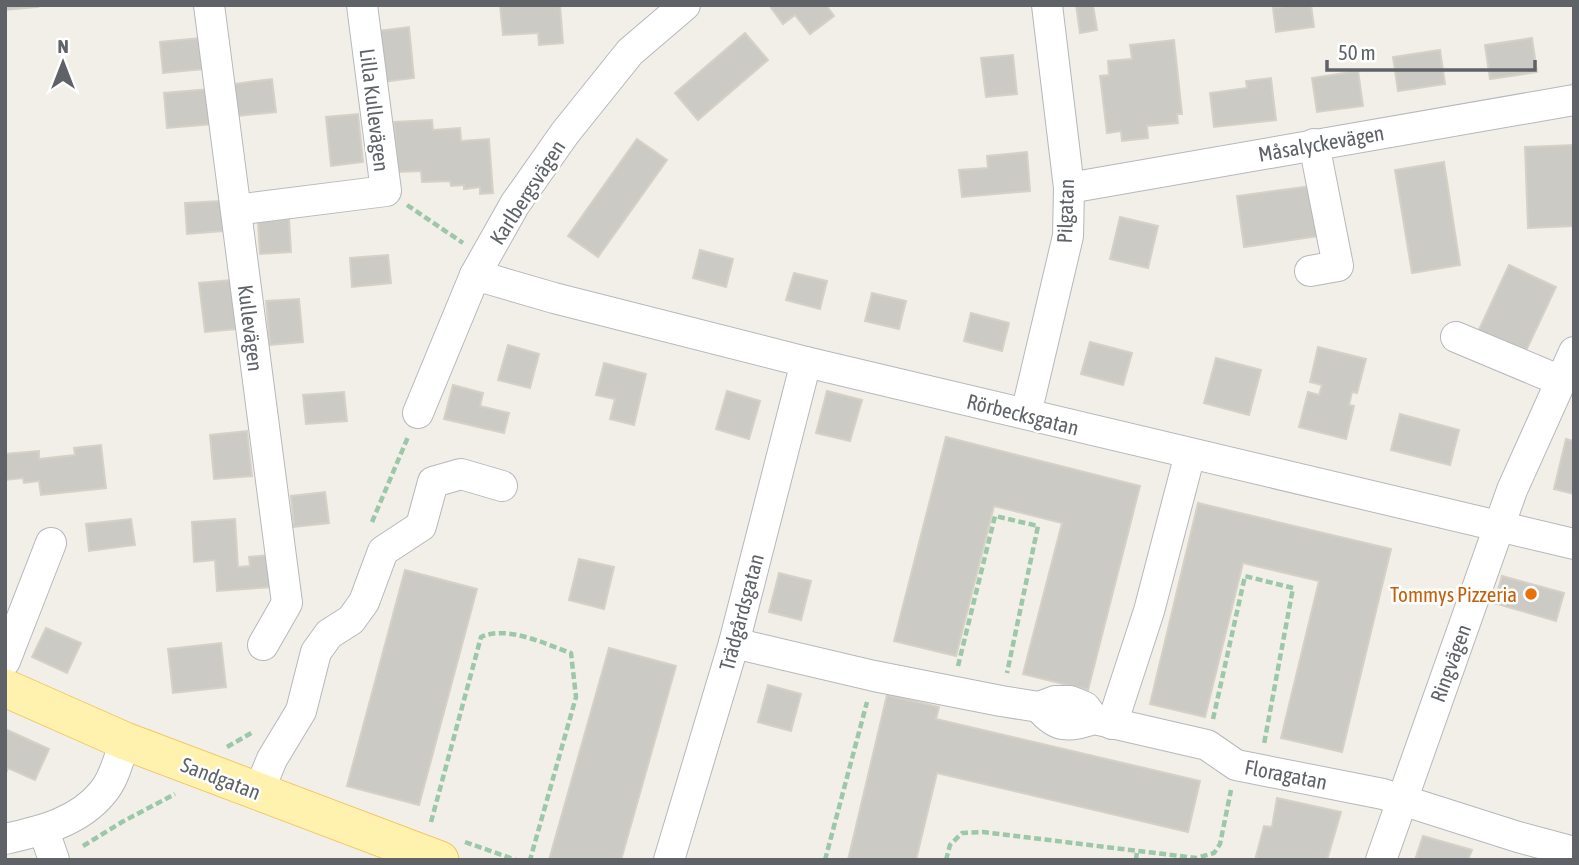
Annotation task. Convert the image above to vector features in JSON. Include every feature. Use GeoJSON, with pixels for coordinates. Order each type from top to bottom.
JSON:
{"type":"FeatureCollection","features":[{"type":"Feature","properties":{"kind":"main road","name":"Sandgatan"},"geometry":{"type":"LineString","coordinates":[[5,688],[125,741],[258,793],[435,845]]}},
{"type":"Feature","properties":{"kind":"street","name":"Kullevägen"},"geometry":{"type":"LineString","coordinates":[[209,5],[287,603],[263,645]]}},
{"type":"Feature","properties":{"kind":"street","name":"Lilla Kullevägen"},"geometry":{"type":"LineString","coordinates":[[236,210],[386,191],[362,5]]}},
{"type":"Feature","properties":{"kind":"street","name":"Karlbergsvägen"},"geometry":{"type":"LineString","coordinates":[[418,413],[480,266],[515,204],[565,133],[630,52],[685,5]]}},
{"type":"Feature","properties":{"kind":"street","name":"Pilgatan"},"geometry":{"type":"LineString","coordinates":[[1026,414],[1068,236],[1069,188],[1047,5]]}},
{"type":"Feature","properties":{"kind":"street","name":"Måsalyckevägen"},"geometry":{"type":"LineString","coordinates":[[1069,188],[1574,100]]}},
{"type":"Feature","properties":{"kind":"street"},"geometry":{"type":"LineString","coordinates":[[1310,271],[1338,266],[1314,144]]}},
{"type":"Feature","properties":{"kind":"street","name":"Rörbecksgatan"},"geometry":{"type":"LineString","coordinates":[[480,266],[554,298],[807,362],[1574,544]]}},
{"type":"Feature","properties":{"kind":"street"},"geometry":{"type":"LineString","coordinates":[[1456,337],[1561,381]]}},
{"type":"Feature","properties":{"kind":"street","name":"Ringvägen"},"geometry":{"type":"LineString","coordinates":[[1381,860],[1512,489],[1574,352]]}},
{"type":"Feature","properties":{"kind":"street","name":"Trädgårdsgatan"},"geometry":{"type":"LineString","coordinates":[[669,860],[734,643],[807,362]]}},
{"type":"Feature","properties":{"kind":"street"},"geometry":{"type":"LineString","coordinates":[[1103,722],[1149,611],[1190,454]]}},
{"type":"Feature","properties":{"kind":"street"},"geometry":{"type":"LineString","coordinates":[[258,793],[272,759],[301,711],[316,652],[329,634],[351,620],[364,602],[383,551],[421,526],[433,482],[461,474],[502,486]]}},
{"type":"Feature","properties":{"kind":"street"},"geometry":{"type":"LineString","coordinates":[[5,661],[51,543]]}},
{"type":"Feature","properties":{"kind":"street","name":"Floragatan"},"geometry":{"type":"LineString","coordinates":[[734,643],[874,676],[1039,707],[1048,719],[1061,725],[1103,722],[1207,745],[1236,765],[1268,769],[1402,800],[1574,852]]}},
{"type":"Feature","properties":{"kind":"street"},"geometry":{"type":"LineString","coordinates":[[5,839],[50,848],[67,820],[103,792],[113,776],[125,741]]}},
{"type":"Feature","properties":{"kind":"path"},"geometry":{"type":"LineString","coordinates":[[386,191],[480,266]]}},
{"type":"Feature","properties":{"kind":"path"},"geometry":{"type":"LineString","coordinates":[[370,528],[418,413]]}},
{"type":"Feature","properties":{"kind":"path"},"geometry":{"type":"LineString","coordinates":[[952,690],[995,516],[1038,526],[1001,701]]}},
{"type":"Feature","properties":{"kind":"path"},"geometry":{"type":"LineString","coordinates":[[1207,745],[1245,576],[1293,588],[1264,739],[1268,769]]}},
{"type":"Feature","properties":{"kind":"path"},"geometry":{"type":"LineString","coordinates":[[435,845],[481,637],[493,631],[533,639],[571,653],[576,697],[530,860]]}},
{"type":"Feature","properties":{"kind":"path"},"geometry":{"type":"LineString","coordinates":[[825,860],[874,676]]}},
{"type":"Feature","properties":{"kind":"path"},"geometry":{"type":"LineString","coordinates":[[50,848],[87,845],[122,822],[174,794],[185,794],[202,801],[218,751],[258,729]]}},
{"type":"Feature","properties":{"kind":"path"},"geometry":{"type":"LineString","coordinates":[[946,860],[950,845],[962,832],[983,832],[1196,859],[1214,853],[1220,844],[1236,765]]}},
{"type":"Feature","properties":{"kind":"path"},"geometry":{"type":"LineString","coordinates":[[1136,860],[1138,851]]}},
{"type":"Feature","properties":{"kind":"building"},"geometry":{"type":"Polygon","coordinates":[[[5,5],[37,5],[38,7],[5,10],[5,5]]]}},
{"type":"Feature","properties":{"kind":"building"},"geometry":{"type":"Polygon","coordinates":[[[500,5],[560,5],[563,43],[539,45],[538,33],[503,35],[500,5]]]}},
{"type":"Feature","properties":{"kind":"building"},"geometry":{"type":"Polygon","coordinates":[[[769,5],[826,5],[834,16],[810,34],[795,15],[783,24],[769,5]]]}},
{"type":"Feature","properties":{"kind":"building"},"geometry":{"type":"Polygon","coordinates":[[[1076,5],[1093,5],[1097,30],[1080,33],[1076,5]]]}},
{"type":"Feature","properties":{"kind":"building"},"geometry":{"type":"Polygon","coordinates":[[[1311,5],[1314,27],[1276,32],[1273,8],[1311,5]]]}},
{"type":"Feature","properties":{"kind":"building"},"geometry":{"type":"Polygon","coordinates":[[[409,27],[414,78],[383,82],[377,31],[409,27]]]}},
{"type":"Feature","properties":{"kind":"building"},"geometry":{"type":"Polygon","coordinates":[[[745,33],[768,60],[698,120],[675,93],[745,33]]]}},
{"type":"Feature","properties":{"kind":"building"},"geometry":{"type":"Polygon","coordinates":[[[200,38],[203,69],[163,73],[160,42],[200,38]]]}},
{"type":"Feature","properties":{"kind":"building"},"geometry":{"type":"Polygon","coordinates":[[[1532,38],[1537,72],[1490,79],[1485,45],[1532,38]]]}},
{"type":"Feature","properties":{"kind":"building"},"geometry":{"type":"Polygon","coordinates":[[[1174,40],[1182,114],[1177,114],[1178,123],[1147,126],[1148,138],[1122,141],[1121,131],[1107,133],[1100,76],[1109,75],[1108,61],[1132,59],[1130,45],[1174,40]]]}},
{"type":"Feature","properties":{"kind":"building"},"geometry":{"type":"Polygon","coordinates":[[[1440,50],[1445,84],[1398,91],[1393,57],[1440,50]]]}},
{"type":"Feature","properties":{"kind":"building"},"geometry":{"type":"Polygon","coordinates":[[[1013,55],[1017,94],[986,97],[981,58],[1013,55]]]}},
{"type":"Feature","properties":{"kind":"building"},"geometry":{"type":"Polygon","coordinates":[[[1358,71],[1363,106],[1317,112],[1312,78],[1358,71]]]}},
{"type":"Feature","properties":{"kind":"building"},"geometry":{"type":"Polygon","coordinates":[[[1271,78],[1276,120],[1214,127],[1210,93],[1247,88],[1246,81],[1271,78]]]}},
{"type":"Feature","properties":{"kind":"building"},"geometry":{"type":"Polygon","coordinates":[[[272,79],[276,112],[238,116],[234,84],[272,79]]]}},
{"type":"Feature","properties":{"kind":"building"},"geometry":{"type":"Polygon","coordinates":[[[210,89],[213,124],[167,128],[164,93],[210,89]]]}},
{"type":"Feature","properties":{"kind":"building"},"geometry":{"type":"Polygon","coordinates":[[[358,114],[363,162],[331,166],[326,117],[358,114]]]}},
{"type":"Feature","properties":{"kind":"building"},"geometry":{"type":"Polygon","coordinates":[[[432,120],[433,130],[460,128],[461,141],[489,139],[493,193],[480,194],[480,187],[464,189],[464,185],[451,186],[450,181],[422,182],[421,171],[398,172],[394,122],[432,120]]]}},
{"type":"Feature","properties":{"kind":"building"},"geometry":{"type":"Polygon","coordinates":[[[637,139],[667,160],[598,257],[568,236],[637,139]]]}},
{"type":"Feature","properties":{"kind":"building"},"geometry":{"type":"Polygon","coordinates":[[[1574,145],[1574,226],[1528,228],[1525,147],[1574,145]]]}},
{"type":"Feature","properties":{"kind":"building"},"geometry":{"type":"Polygon","coordinates":[[[1027,152],[1030,191],[962,197],[959,170],[988,168],[987,156],[1027,152]]]}},
{"type":"Feature","properties":{"kind":"building"},"geometry":{"type":"Polygon","coordinates":[[[1444,162],[1460,265],[1412,273],[1395,170],[1444,162]]]}},
{"type":"Feature","properties":{"kind":"building"},"geometry":{"type":"Polygon","coordinates":[[[1311,186],[1319,236],[1244,247],[1237,196],[1311,186]]]}},
{"type":"Feature","properties":{"kind":"building"},"geometry":{"type":"Polygon","coordinates":[[[221,201],[223,231],[187,234],[185,203],[221,201]]]}},
{"type":"Feature","properties":{"kind":"building"},"geometry":{"type":"Polygon","coordinates":[[[1120,217],[1158,226],[1148,268],[1110,259],[1120,217]]]}},
{"type":"Feature","properties":{"kind":"building"},"geometry":{"type":"Polygon","coordinates":[[[289,219],[291,252],[260,254],[258,222],[289,219]]]}},
{"type":"Feature","properties":{"kind":"building"},"geometry":{"type":"Polygon","coordinates":[[[700,250],[733,259],[726,287],[693,278],[700,250]]]}},
{"type":"Feature","properties":{"kind":"building"},"geometry":{"type":"Polygon","coordinates":[[[388,255],[391,283],[352,287],[350,258],[388,255]]]}},
{"type":"Feature","properties":{"kind":"building"},"geometry":{"type":"Polygon","coordinates":[[[1509,265],[1556,287],[1524,355],[1477,334],[1509,265]]]}},
{"type":"Feature","properties":{"kind":"building"},"geometry":{"type":"Polygon","coordinates":[[[794,273],[827,281],[820,309],[786,300],[794,273]]]}},
{"type":"Feature","properties":{"kind":"building"},"geometry":{"type":"Polygon","coordinates":[[[231,280],[236,329],[205,332],[199,283],[231,280]]]}},
{"type":"Feature","properties":{"kind":"building"},"geometry":{"type":"Polygon","coordinates":[[[872,293],[906,301],[899,329],[865,321],[872,293]]]}},
{"type":"Feature","properties":{"kind":"building"},"geometry":{"type":"Polygon","coordinates":[[[299,299],[303,342],[270,345],[266,301],[299,299]]]}},
{"type":"Feature","properties":{"kind":"building"},"geometry":{"type":"Polygon","coordinates":[[[971,313],[1009,323],[1002,351],[964,341],[971,313]]]}},
{"type":"Feature","properties":{"kind":"building"},"geometry":{"type":"Polygon","coordinates":[[[1090,342],[1132,353],[1123,385],[1081,374],[1090,342]]]}},
{"type":"Feature","properties":{"kind":"building"},"geometry":{"type":"Polygon","coordinates":[[[508,345],[539,354],[530,388],[498,380],[508,345]]]}},
{"type":"Feature","properties":{"kind":"building"},"geometry":{"type":"Polygon","coordinates":[[[1318,347],[1366,359],[1357,393],[1352,392],[1349,405],[1354,406],[1346,439],[1299,427],[1308,392],[1319,395],[1322,385],[1310,382],[1318,347]]]}},
{"type":"Feature","properties":{"kind":"building"},"geometry":{"type":"Polygon","coordinates":[[[1216,358],[1261,370],[1249,415],[1204,403],[1216,358]]]}},
{"type":"Feature","properties":{"kind":"building"},"geometry":{"type":"Polygon","coordinates":[[[604,363],[646,374],[634,425],[610,419],[615,399],[596,395],[604,363]]]}},
{"type":"Feature","properties":{"kind":"building"},"geometry":{"type":"Polygon","coordinates":[[[453,385],[483,393],[480,406],[509,413],[504,433],[444,419],[453,385]]]}},
{"type":"Feature","properties":{"kind":"building"},"geometry":{"type":"Polygon","coordinates":[[[727,391],[760,401],[749,439],[716,429],[727,391]]]}},
{"type":"Feature","properties":{"kind":"building"},"geometry":{"type":"Polygon","coordinates":[[[827,391],[862,400],[850,441],[816,433],[827,391]]]}},
{"type":"Feature","properties":{"kind":"building"},"geometry":{"type":"Polygon","coordinates":[[[344,392],[347,421],[306,424],[303,395],[344,392]]]}},
{"type":"Feature","properties":{"kind":"building"},"geometry":{"type":"Polygon","coordinates":[[[1400,414],[1459,430],[1450,465],[1391,450],[1400,414]]]}},
{"type":"Feature","properties":{"kind":"building"},"geometry":{"type":"Polygon","coordinates":[[[247,431],[252,476],[214,479],[210,435],[247,431]]]}},
{"type":"Feature","properties":{"kind":"building"},"geometry":{"type":"Polygon","coordinates":[[[946,437],[1140,486],[1088,690],[1023,674],[1062,523],[994,506],[956,656],[894,641],[946,437]]]}},
{"type":"Feature","properties":{"kind":"building"},"geometry":{"type":"Polygon","coordinates":[[[1566,439],[1574,441],[1574,494],[1554,489],[1566,439]]]}},
{"type":"Feature","properties":{"kind":"building"},"geometry":{"type":"Polygon","coordinates":[[[101,445],[106,488],[41,495],[39,481],[24,483],[23,478],[5,480],[5,454],[39,451],[39,459],[75,455],[74,448],[101,445]]]}},
{"type":"Feature","properties":{"kind":"building"},"geometry":{"type":"Polygon","coordinates":[[[325,492],[329,523],[294,527],[291,496],[325,492]]]}},
{"type":"Feature","properties":{"kind":"building"},"geometry":{"type":"Polygon","coordinates":[[[1198,503],[1391,549],[1342,752],[1281,738],[1319,581],[1243,563],[1205,717],[1150,704],[1198,503]]]}},
{"type":"Feature","properties":{"kind":"building"},"geometry":{"type":"Polygon","coordinates":[[[131,519],[135,545],[89,551],[86,524],[131,519]]]}},
{"type":"Feature","properties":{"kind":"building"},"geometry":{"type":"Polygon","coordinates":[[[235,519],[238,567],[250,566],[249,557],[271,555],[273,587],[217,591],[215,560],[194,562],[192,522],[235,519]]]}},
{"type":"Feature","properties":{"kind":"building"},"geometry":{"type":"Polygon","coordinates":[[[579,559],[614,567],[604,609],[569,600],[579,559]]]}},
{"type":"Feature","properties":{"kind":"building"},"geometry":{"type":"Polygon","coordinates":[[[405,570],[477,589],[419,805],[347,786],[405,570]]]}},
{"type":"Feature","properties":{"kind":"building"},"geometry":{"type":"Polygon","coordinates":[[[779,573],[811,581],[801,620],[769,612],[779,573]]]}},
{"type":"Feature","properties":{"kind":"building"},"geometry":{"type":"Polygon","coordinates":[[[1502,576],[1564,593],[1556,621],[1494,603],[1502,576]]]}},
{"type":"Feature","properties":{"kind":"building"},"geometry":{"type":"Polygon","coordinates":[[[46,628],[81,643],[67,673],[32,657],[46,628]]]}},
{"type":"Feature","properties":{"kind":"building"},"geometry":{"type":"Polygon","coordinates":[[[221,643],[226,687],[173,693],[168,649],[221,643]]]}},
{"type":"Feature","properties":{"kind":"building"},"geometry":{"type":"Polygon","coordinates":[[[609,648],[676,666],[621,860],[549,860],[609,648]]]}},
{"type":"Feature","properties":{"kind":"building"},"geometry":{"type":"Polygon","coordinates":[[[768,685],[801,694],[791,731],[758,722],[768,685]]]}},
{"type":"Feature","properties":{"kind":"building"},"geometry":{"type":"Polygon","coordinates":[[[887,695],[939,707],[936,719],[1200,781],[1188,832],[937,773],[916,860],[848,860],[887,695]]]}},
{"type":"Feature","properties":{"kind":"building"},"geometry":{"type":"Polygon","coordinates":[[[5,729],[49,749],[35,780],[8,768],[5,775],[5,729]]]}},
{"type":"Feature","properties":{"kind":"building"},"geometry":{"type":"Polygon","coordinates":[[[1277,798],[1341,812],[1327,860],[1255,860],[1264,826],[1272,827],[1277,798]]]}},
{"type":"Feature","properties":{"kind":"building"},"geometry":{"type":"Polygon","coordinates":[[[1423,836],[1472,850],[1468,860],[1415,860],[1423,836]]]}},
{"type":"Feature","properties":{"kind":"place","name":"Tommys Pizzeria"},"geometry":{"type":"Point","coordinates":[1531,594]}}]}
